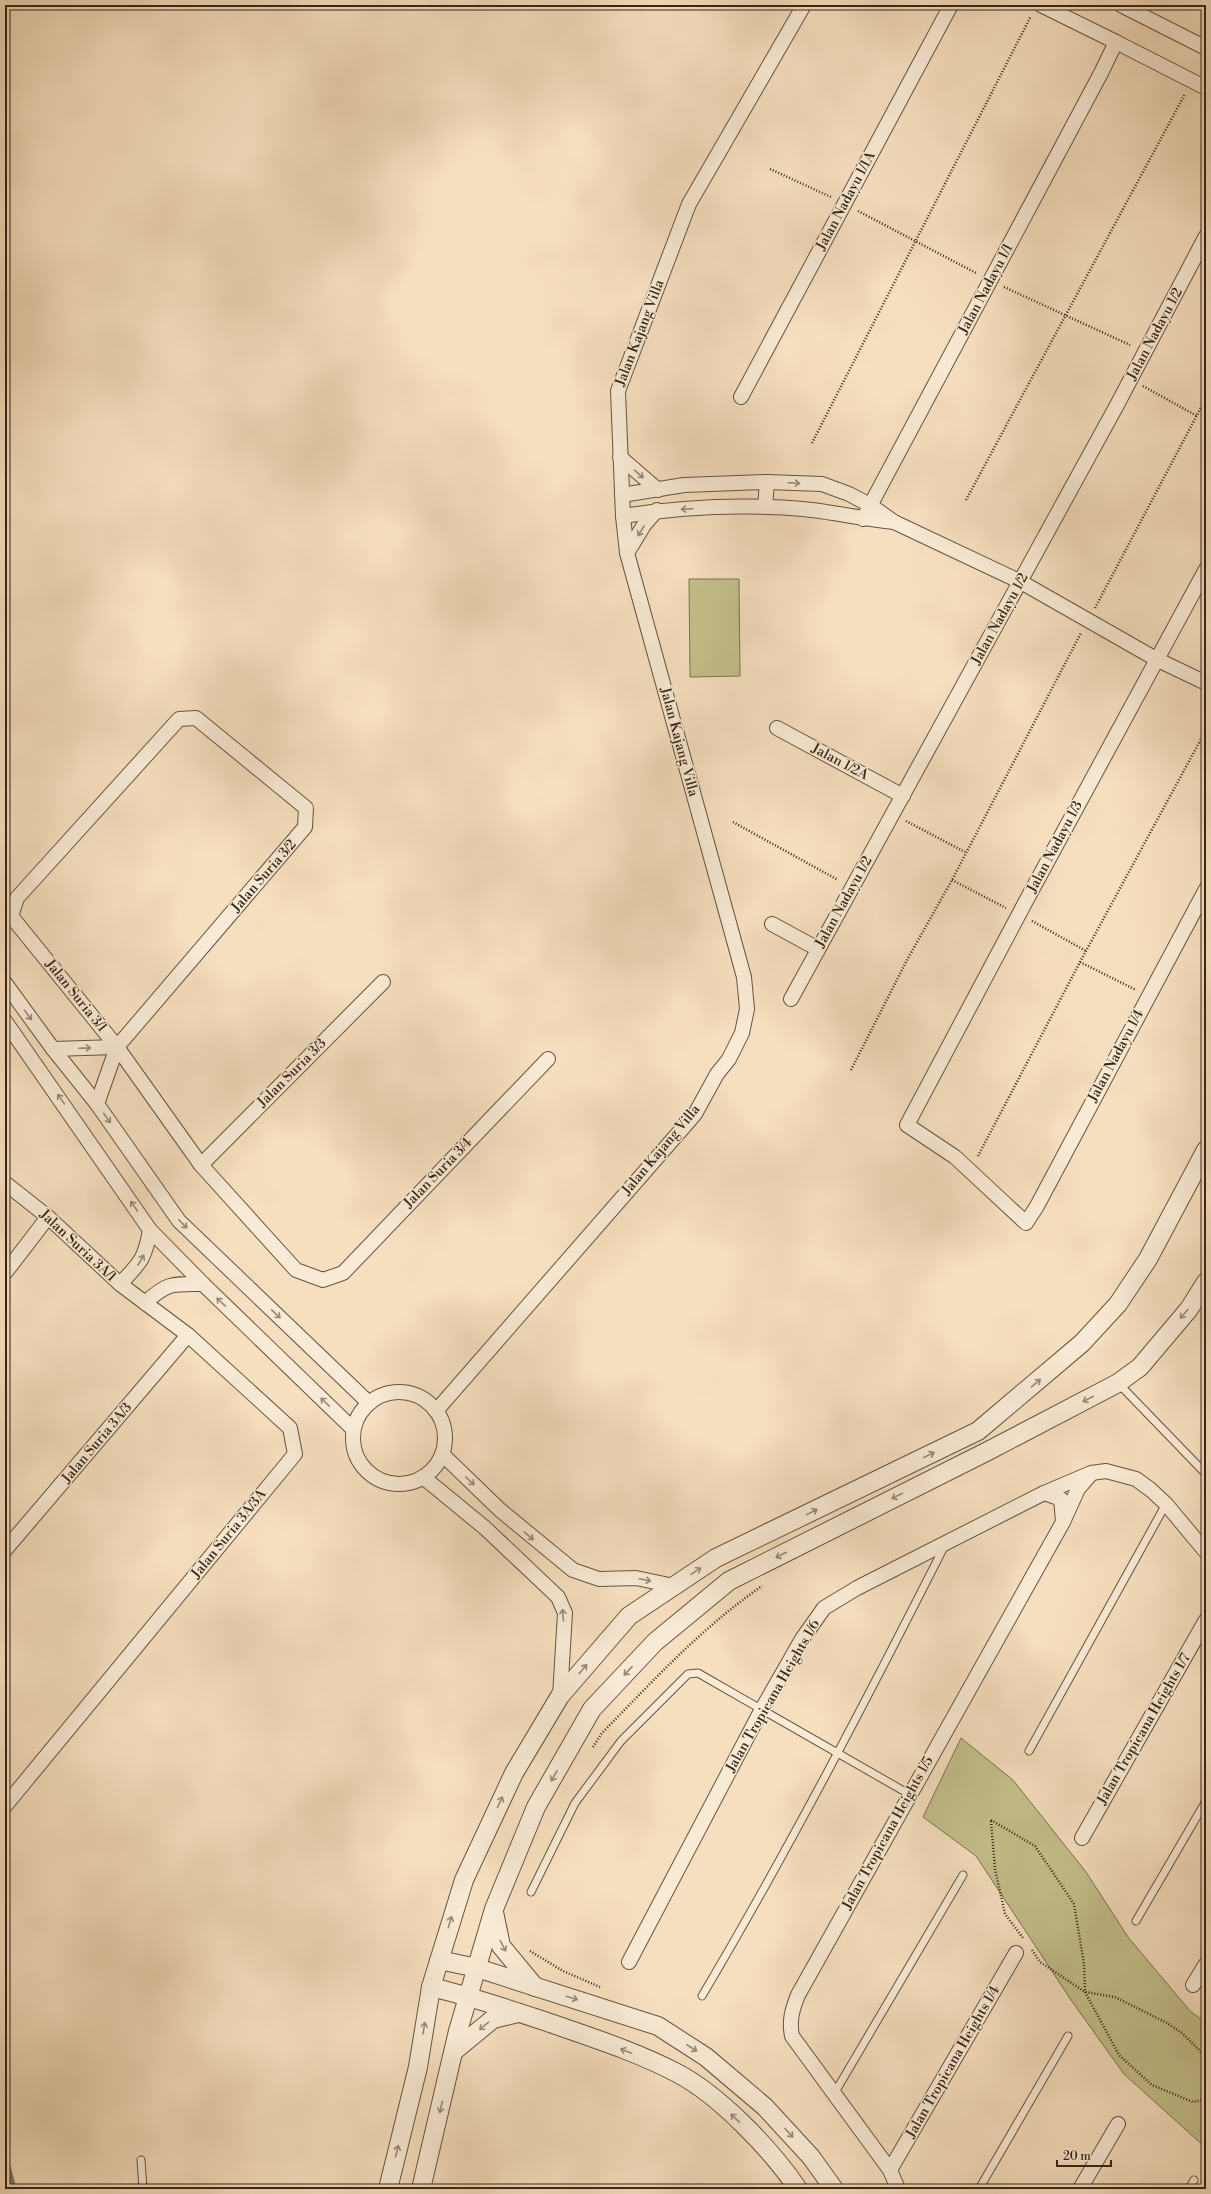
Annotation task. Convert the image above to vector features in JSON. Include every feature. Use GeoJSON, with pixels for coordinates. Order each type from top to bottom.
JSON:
{"type":"FeatureCollection","features":[{"type":"Feature","properties":{"kind":"street","name":"Jalan Kajang Villa"},"geometry":{"type":"LineString","coordinates":[[436,1411],[694,1114],[717,1074],[729,1059],[742,1033],[747,1008],[744,977],[627,553],[622,516],[618,392],[689,204],[804,5]]}},
{"type":"Feature","properties":{"kind":"street","name":"Jalan Nadayu 1/1A"},"geometry":{"type":"LineString","coordinates":[[741,397],[950,5]]}},
{"type":"Feature","properties":{"kind":"street"},"geometry":{"type":"LineString","coordinates":[[1122,5],[1206,48]]}},
{"type":"Feature","properties":{"kind":"street"},"geometry":{"type":"LineString","coordinates":[[1037,8],[1116,42],[1206,88]]}},
{"type":"Feature","properties":{"kind":"street","name":"Jalan Nadayu 1/1"},"geometry":{"type":"LineString","coordinates":[[863,519],[991,281],[1116,42]]}},
{"type":"Feature","properties":{"kind":"street","name":"Jalan Nadayu 1/2"},"geometry":{"type":"LineString","coordinates":[[791,999],[1021,582],[1131,379],[1206,236]]}},
{"type":"Feature","properties":{"kind":"street"},"geometry":{"type":"LineString","coordinates":[[620,457],[658,490]]}},
{"type":"Feature","properties":{"kind":"street"},"geometry":{"type":"LineString","coordinates":[[765,507],[767,482]]}},
{"type":"Feature","properties":{"kind":"street"},"geometry":{"type":"LineString","coordinates":[[622,495],[684,485],[767,482],[822,484],[849,494],[870,505],[894,522],[1021,582],[1156,659],[1206,683]]}},
{"type":"Feature","properties":{"kind":"street"},"geometry":{"type":"LineString","coordinates":[[716,484],[717,507]]}},
{"type":"Feature","properties":{"kind":"street"},"geometry":{"type":"LineString","coordinates":[[622,516],[657,510],[717,507],[765,507],[821,511],[863,519],[894,522]]}},
{"type":"Feature","properties":{"kind":"street"},"geometry":{"type":"LineString","coordinates":[[627,553],[644,525],[657,510]]}},
{"type":"Feature","properties":{"kind":"street","name":"Jalan Nadayu 1/3"},"geometry":{"type":"LineString","coordinates":[[971,1170],[955,1157],[907,1126],[1156,659],[1206,569]]}},
{"type":"Feature","properties":{"kind":"street","name":"Jalan Suria 3/2"},"geometry":{"type":"LineString","coordinates":[[97,1104],[117,1047],[305,827],[306,808],[196,718]]}},
{"type":"Feature","properties":{"kind":"street","name":"Jalan Suria 3/1"},"geometry":{"type":"LineString","coordinates":[[196,718],[179,719],[17,898],[12,916],[117,1047],[201,1165],[296,1270],[323,1280]]}},
{"type":"Feature","properties":{"kind":"street","name":"Jalan 1/2A"},"geometry":{"type":"LineString","coordinates":[[777,728],[903,796]]}},
{"type":"Feature","properties":{"kind":"street","name":"Jalan Nadayu 1/4"},"geometry":{"type":"LineString","coordinates":[[971,1170],[1009,1209],[1026,1223],[1037,1206],[1206,889]]}},
{"type":"Feature","properties":{"kind":"street"},"geometry":{"type":"LineString","coordinates":[[772,924],[818,949]]}},
{"type":"Feature","properties":{"kind":"street","name":"Jalan Suria 3/3"},"geometry":{"type":"LineString","coordinates":[[201,1165],[383,982]]}},
{"type":"Feature","properties":{"kind":"street"},"geometry":{"type":"LineString","coordinates":[[5,983],[53,1049],[97,1104],[179,1221],[369,1403]]}},
{"type":"Feature","properties":{"kind":"street"},"geometry":{"type":"LineString","coordinates":[[5,1021],[150,1230],[203,1284],[353,1429]]}},
{"type":"Feature","properties":{"kind":"street"},"geometry":{"type":"LineString","coordinates":[[53,1049],[117,1047]]}},
{"type":"Feature","properties":{"kind":"street","name":"Jalan Suria 3/4"},"geometry":{"type":"LineString","coordinates":[[323,1280],[343,1272],[548,1059]]}},
{"type":"Feature","properties":{"kind":"street"},"geometry":{"type":"LineString","coordinates":[[388,2189],[418,2066],[431,1987],[464,1880],[514,1773],[560,1696],[626,1619],[716,1558],[978,1431],[1082,1343],[1118,1304],[1148,1259],[1206,1150]]}},
{"type":"Feature","properties":{"kind":"street","name":"Jalan Suria 3A/1"},"geometry":{"type":"LineString","coordinates":[[5,1183],[48,1218],[120,1284],[142,1262],[147,1248],[150,1230]]}},
{"type":"Feature","properties":{"kind":"street"},"geometry":{"type":"LineString","coordinates":[[5,1273],[48,1218]]}},
{"type":"Feature","properties":{"kind":"street"},"geometry":{"type":"LineString","coordinates":[[421,2189],[454,2051],[494,1909],[536,1807],[592,1710],[655,1642],[729,1581],[988,1451],[1118,1383],[1140,1367],[1189,1309],[1206,1282]]}},
{"type":"Feature","properties":{"kind":"street","name":"Jalan Suria 3A/3A"},"geometry":{"type":"LineString","coordinates":[[5,1806],[295,1454],[290,1428],[188,1335],[120,1284]]}},
{"type":"Feature","properties":{"kind":"street"},"geometry":{"type":"LineString","coordinates":[[145,1303],[163,1287],[182,1284],[203,1284]]}},
{"type":"Feature","properties":{"kind":"street","name":"Jalan Suria 3A/3"},"geometry":{"type":"LineString","coordinates":[[5,1550],[188,1335]]}},
{"type":"Feature","properties":{"kind":"street"},"geometry":{"type":"LineString","coordinates":[[396,1392],[412,1393],[425,1400],[436,1411],[443,1424],[445,1439],[442,1454],[434,1467],[423,1477],[408,1483],[393,1484],[379,1480],[366,1471],[357,1459],[353,1444],[353,1429],[359,1414],[369,1403],[382,1395],[396,1392]]}},
{"type":"Feature","properties":{"kind":"street"},"geometry":{"type":"LineString","coordinates":[[442,1454],[500,1510],[573,1570],[598,1579],[636,1578],[674,1586]]}},
{"type":"Feature","properties":{"kind":"street"},"geometry":{"type":"LineString","coordinates":[[1091,1473],[1106,1471],[1136,1479],[1166,1504],[1206,1552]]}},
{"type":"Feature","properties":{"kind":"street","name":"Jalan Tropicana Heights 1/6"},"geometry":{"type":"LineString","coordinates":[[629,1962],[762,1709],[802,1640],[824,1608],[857,1588],[1044,1493],[1091,1473]]}},
{"type":"Feature","properties":{"kind":"street","name":"Jalan Tropicana Heights 1/5"},"geometry":{"type":"LineString","coordinates":[[898,2189],[890,2170],[792,2036],[790,2025],[792,2010],[801,1988],[1063,1522],[1078,1489],[1091,1473]]}},
{"type":"Feature","properties":{"kind":"street"},"geometry":{"type":"LineString","coordinates":[[423,1477],[485,1528],[558,1597],[565,1613],[560,1696]]}},
{"type":"Feature","properties":{"kind":"street"},"geometry":{"type":"LineString","coordinates":[[1044,1493],[1061,1499],[1063,1522]]}},
{"type":"Feature","properties":{"kind":"street","name":"Jalan Tropicana Heights 1/7"},"geometry":{"type":"LineString","coordinates":[[1082,1838],[1206,1620]]}},
{"type":"Feature","properties":{"kind":"street"},"geometry":{"type":"LineString","coordinates":[[494,1909],[501,1946],[535,1987]]}},
{"type":"Feature","properties":{"kind":"street","name":"Jalan Tropicana Heights 1/4"},"geometry":{"type":"LineString","coordinates":[[890,2170],[1016,1953]]}},
{"type":"Feature","properties":{"kind":"street"},"geometry":{"type":"LineString","coordinates":[[439,1960],[477,1968],[658,2026],[706,2057],[765,2107],[811,2157],[834,2189]]}},
{"type":"Feature","properties":{"kind":"street"},"geometry":{"type":"LineString","coordinates":[[1193,1985],[1206,1964]]}},
{"type":"Feature","properties":{"kind":"street"},"geometry":{"type":"LineString","coordinates":[[431,1987],[469,1996],[519,2013],[630,2052],[678,2073],[714,2099],[752,2134],[798,2189]]}},
{"type":"Feature","properties":{"kind":"street"},"geometry":{"type":"LineString","coordinates":[[454,2051],[493,2019],[519,2013]]}},
{"type":"Feature","properties":{"kind":"street"},"geometry":{"type":"LineString","coordinates":[[1080,2189],[1118,2124]]}},
{"type":"Feature","properties":{"kind":"lane"},"geometry":{"type":"LineString","coordinates":[[1118,1383],[1206,1474]]}},
{"type":"Feature","properties":{"kind":"lane"},"geometry":{"type":"LineString","coordinates":[[1029,1751],[1166,1504]]}},
{"type":"Feature","properties":{"kind":"lane"},"geometry":{"type":"LineString","coordinates":[[702,1996],[738,1935],[876,1682],[946,1543]]}},
{"type":"Feature","properties":{"kind":"lane"},"geometry":{"type":"LineString","coordinates":[[531,1892],[575,1803],[621,1741],[688,1674],[698,1673],[909,1794]]}},
{"type":"Feature","properties":{"kind":"lane"},"geometry":{"type":"LineString","coordinates":[[1136,1921],[1206,1801]]}},
{"type":"Feature","properties":{"kind":"lane"},"geometry":{"type":"LineString","coordinates":[[834,2094],[962,1875]]}},
{"type":"Feature","properties":{"kind":"lane"},"geometry":{"type":"LineString","coordinates":[[979,2189],[1068,2036]]}},
{"type":"Feature","properties":{"kind":"lane"},"geometry":{"type":"LineString","coordinates":[[141,2160],[143,2189]]}},
{"type":"Feature","properties":{"kind":"lane"},"geometry":{"type":"LineString","coordinates":[[1189,2189],[1194,2180]]}},
{"type":"Feature","properties":{"kind":"path"},"geometry":{"type":"LineString","coordinates":[[812,443],[1037,8]]}},
{"type":"Feature","properties":{"kind":"path"},"geometry":{"type":"LineString","coordinates":[[966,500],[1192,81]]}},
{"type":"Feature","properties":{"kind":"path"},"geometry":{"type":"LineString","coordinates":[[770,169],[844,204],[991,281],[1145,352]]}},
{"type":"Feature","properties":{"kind":"path"},"geometry":{"type":"LineString","coordinates":[[1131,379],[1197,416]]}},
{"type":"Feature","properties":{"kind":"path"},"geometry":{"type":"LineString","coordinates":[[851,1070],[907,960],[966,852],[1206,398]]}},
{"type":"Feature","properties":{"kind":"path"},"geometry":{"type":"LineString","coordinates":[[971,1170],[1080,962],[1206,730]]}},
{"type":"Feature","properties":{"kind":"path"},"geometry":{"type":"LineString","coordinates":[[893,814],[966,852]]}},
{"type":"Feature","properties":{"kind":"path"},"geometry":{"type":"LineString","coordinates":[[733,822],[852,888]]}},
{"type":"Feature","properties":{"kind":"path"},"geometry":{"type":"LineString","coordinates":[[1080,962],[1149,996]]}},
{"type":"Feature","properties":{"kind":"path"},"geometry":{"type":"LineString","coordinates":[[1206,2057],[1168,2023],[1115,1997],[1085,1992],[1040,1962],[1005,1914],[995,1869],[991,1820],[1035,1846],[1074,1904],[1084,1964],[1085,1992],[1119,2055],[1152,2085],[1193,2102],[1206,2099]]}},
{"type":"Feature","properties":{"kind":"shaded area"},"geometry":{"type":"Polygon","coordinates":[[[689,579],[739,579],[740,676],[690,677],[689,579]]]}},
{"type":"Feature","properties":{"kind":"shaded area"},"geometry":{"type":"Polygon","coordinates":[[[961,1738],[1013,1780],[1086,1872],[1128,1937],[1190,2011],[1206,2023],[1206,2148],[1124,2074],[1071,2000],[976,1856],[923,1817],[961,1738]]]}},
{"type":"Feature","properties":{"kind":"waterway"},"geometry":{"type":"LineString","coordinates":[[5,2157],[14,2189]]}}]}
